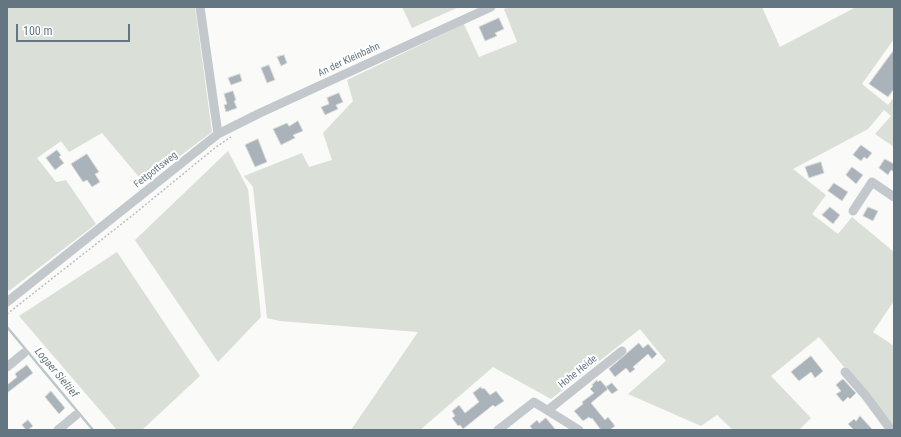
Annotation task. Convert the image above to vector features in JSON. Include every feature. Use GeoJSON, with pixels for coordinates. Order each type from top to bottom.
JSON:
{"type":"FeatureCollection","features":[{"type":"Feature","properties":{"kind":"street"},"geometry":{"type":"LineString","coordinates":[[200,7],[218,134]]}},
{"type":"Feature","properties":{"kind":"street","name":"An der Kleinbahn"},"geometry":{"type":"LineString","coordinates":[[218,134],[260,113],[491,7]]}},
{"type":"Feature","properties":{"kind":"street","name":"Fettpottsweg"},"geometry":{"type":"LineString","coordinates":[[7,302],[218,134]]}},
{"type":"Feature","properties":{"kind":"street"},"geometry":{"type":"LineString","coordinates":[[853,211],[872,182],[894,197]]}},
{"type":"Feature","properties":{"kind":"street","name":"Hohe Heide"},"geometry":{"type":"LineString","coordinates":[[548,410],[622,351]]}},
{"type":"Feature","properties":{"kind":"street"},"geometry":{"type":"LineString","coordinates":[[7,367],[24,353]]}},
{"type":"Feature","properties":{"kind":"street"},"geometry":{"type":"LineString","coordinates":[[845,372],[866,396],[891,430]]}},
{"type":"Feature","properties":{"kind":"street"},"geometry":{"type":"LineString","coordinates":[[498,430],[534,402],[579,430]]}},
{"type":"Feature","properties":{"kind":"street"},"geometry":{"type":"LineString","coordinates":[[58,430],[76,415]]}},
{"type":"Feature","properties":{"kind":"path"},"geometry":{"type":"LineString","coordinates":[[7,314],[133,216],[216,148],[236,134]]}},
{"type":"Feature","properties":{"kind":"shaded area"},"geometry":{"type":"Polygon","coordinates":[[[7,7],[195,7],[212,132],[144,183],[102,133],[69,152],[61,141],[37,158],[56,182],[66,180],[96,224],[9,291],[7,288],[7,7]]]}},
{"type":"Feature","properties":{"kind":"shaded area"},"geometry":{"type":"Polygon","coordinates":[[[402,7],[459,7],[412,28],[402,7]]]}},
{"type":"Feature","properties":{"kind":"shaded area"},"geometry":{"type":"Polygon","coordinates":[[[508,7],[762,7],[780,47],[856,7],[894,7],[894,39],[862,84],[888,105],[894,97],[894,147],[875,134],[891,116],[884,110],[868,129],[793,169],[826,195],[812,214],[838,234],[852,217],[894,252],[894,301],[873,332],[894,346],[894,427],[819,337],[771,376],[811,418],[799,430],[733,430],[717,415],[701,426],[628,394],[666,361],[640,329],[551,399],[493,367],[420,430],[351,430],[418,332],[280,321],[267,318],[253,187],[244,176],[302,153],[309,167],[332,160],[323,133],[353,101],[347,80],[464,24],[479,57],[517,42],[504,9],[508,7]]]}},
{"type":"Feature","properties":{"kind":"shaded area"},"geometry":{"type":"Polygon","coordinates":[[[228,151],[248,189],[261,317],[218,362],[135,240],[228,151]]]}},
{"type":"Feature","properties":{"kind":"shaded area"},"geometry":{"type":"Polygon","coordinates":[[[117,252],[200,376],[142,430],[117,430],[19,316],[117,252]]]}},
{"type":"Feature","properties":{"kind":"building"},"geometry":{"type":"Polygon","coordinates":[[[499,18],[504,29],[495,33],[497,36],[485,41],[479,27],[499,18]]]}},
{"type":"Feature","properties":{"kind":"building"},"geometry":{"type":"Polygon","coordinates":[[[894,50],[894,89],[888,97],[869,84],[894,50]]]}},
{"type":"Feature","properties":{"kind":"building"},"geometry":{"type":"Polygon","coordinates":[[[284,55],[287,63],[281,66],[277,57],[284,55]]]}},
{"type":"Feature","properties":{"kind":"building"},"geometry":{"type":"Polygon","coordinates":[[[269,65],[275,80],[267,83],[261,68],[269,65]]]}},
{"type":"Feature","properties":{"kind":"building"},"geometry":{"type":"Polygon","coordinates":[[[240,74],[242,81],[231,85],[228,78],[240,74]]]}},
{"type":"Feature","properties":{"kind":"building"},"geometry":{"type":"Polygon","coordinates":[[[233,91],[236,100],[234,101],[237,108],[226,112],[224,105],[227,104],[224,94],[233,91]]]}},
{"type":"Feature","properties":{"kind":"building"},"geometry":{"type":"Polygon","coordinates":[[[339,93],[343,102],[336,105],[338,109],[325,115],[321,107],[329,104],[327,98],[339,93]]]}},
{"type":"Feature","properties":{"kind":"building"},"geometry":{"type":"Polygon","coordinates":[[[298,121],[303,131],[293,135],[295,138],[281,145],[273,129],[287,123],[289,126],[298,121]]]}},
{"type":"Feature","properties":{"kind":"building"},"geometry":{"type":"Polygon","coordinates":[[[258,139],[267,162],[255,167],[245,145],[258,139]]]}},
{"type":"Feature","properties":{"kind":"building"},"geometry":{"type":"Polygon","coordinates":[[[861,145],[872,153],[867,159],[864,157],[861,161],[853,155],[861,145]]]}},
{"type":"Feature","properties":{"kind":"building"},"geometry":{"type":"Polygon","coordinates":[[[57,150],[61,155],[59,157],[64,163],[55,170],[46,158],[57,150]]]}},
{"type":"Feature","properties":{"kind":"building"},"geometry":{"type":"Polygon","coordinates":[[[87,154],[99,172],[95,174],[100,182],[92,187],[87,180],[83,182],[71,164],[87,154]]]}},
{"type":"Feature","properties":{"kind":"building"},"geometry":{"type":"Polygon","coordinates":[[[885,159],[894,164],[894,172],[891,170],[888,175],[879,168],[885,159]]]}},
{"type":"Feature","properties":{"kind":"building"},"geometry":{"type":"Polygon","coordinates":[[[821,162],[824,173],[809,178],[805,167],[821,162]]]}},
{"type":"Feature","properties":{"kind":"building"},"geometry":{"type":"Polygon","coordinates":[[[852,167],[863,175],[856,184],[846,175],[852,167]]]}},
{"type":"Feature","properties":{"kind":"building"},"geometry":{"type":"Polygon","coordinates":[[[834,183],[848,192],[842,201],[828,191],[834,183]]]}},
{"type":"Feature","properties":{"kind":"building"},"geometry":{"type":"Polygon","coordinates":[[[830,207],[840,215],[833,224],[822,215],[830,207]]]}},
{"type":"Feature","properties":{"kind":"building"},"geometry":{"type":"Polygon","coordinates":[[[868,207],[878,211],[873,221],[863,216],[868,207]]]}},
{"type":"Feature","properties":{"kind":"building"},"geometry":{"type":"Polygon","coordinates":[[[639,343],[643,348],[648,344],[657,354],[652,359],[648,354],[633,367],[635,369],[630,373],[626,368],[615,377],[609,369],[639,343]]]}},
{"type":"Feature","properties":{"kind":"building"},"geometry":{"type":"Polygon","coordinates":[[[811,356],[823,371],[815,378],[811,372],[799,381],[791,372],[811,356]]]}},
{"type":"Feature","properties":{"kind":"building"},"geometry":{"type":"Polygon","coordinates":[[[27,365],[33,373],[7,393],[7,385],[17,377],[15,374],[27,365]]]}},
{"type":"Feature","properties":{"kind":"building"},"geometry":{"type":"Polygon","coordinates":[[[843,379],[856,393],[850,399],[848,397],[843,402],[836,394],[841,391],[836,385],[843,379]]]}},
{"type":"Feature","properties":{"kind":"building"},"geometry":{"type":"Polygon","coordinates":[[[597,380],[598,382],[600,380],[608,389],[591,403],[605,420],[608,417],[615,426],[610,430],[601,430],[592,418],[591,419],[589,417],[583,421],[574,411],[583,404],[582,402],[594,393],[590,389],[597,380]]]}},
{"type":"Feature","properties":{"kind":"building"},"geometry":{"type":"Polygon","coordinates":[[[612,383],[618,390],[612,394],[606,387],[612,383]]]}},
{"type":"Feature","properties":{"kind":"building"},"geometry":{"type":"Polygon","coordinates":[[[481,387],[482,389],[484,388],[490,395],[496,391],[504,401],[495,407],[493,405],[463,429],[460,425],[458,426],[452,418],[455,416],[452,411],[459,405],[465,413],[479,402],[473,393],[481,387]]]}},
{"type":"Feature","properties":{"kind":"building"},"geometry":{"type":"Polygon","coordinates":[[[51,391],[65,408],[59,414],[45,397],[51,391]]]}},
{"type":"Feature","properties":{"kind":"building"},"geometry":{"type":"Polygon","coordinates":[[[860,416],[873,430],[854,430],[848,424],[854,419],[856,421],[860,416]]]}},
{"type":"Feature","properties":{"kind":"building"},"geometry":{"type":"Polygon","coordinates":[[[546,418],[556,430],[530,430],[532,429],[530,426],[537,420],[539,423],[546,418]]]}},
{"type":"Feature","properties":{"kind":"building"},"geometry":{"type":"Polygon","coordinates":[[[28,420],[33,426],[26,430],[22,425],[28,420]]]}},
{"type":"Feature","properties":{"kind":"waterway","name":"Logaer Sieltief"},"geometry":{"type":"LineString","coordinates":[[7,327],[93,430]]}}]}
